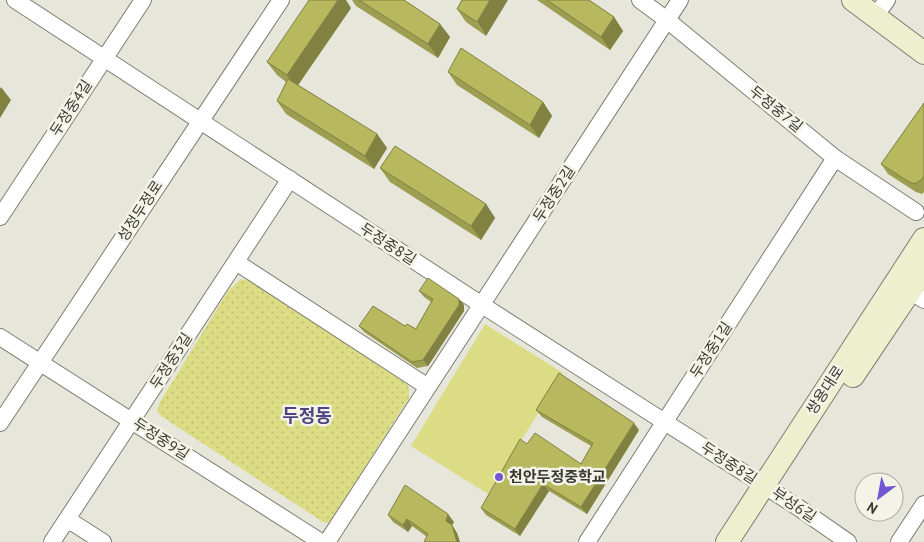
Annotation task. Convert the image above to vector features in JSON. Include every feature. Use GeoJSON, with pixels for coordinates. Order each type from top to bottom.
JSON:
{"type":"FeatureCollection","features":[{"type":"Feature","properties":{"kind":"street","name":"두정중8길"},"geometry":{"type":"LineString","coordinates":[[15,0],[770,489]]}},
{"type":"Feature","properties":{"kind":"street","name":"두정중4길"},"geometry":{"type":"LineString","coordinates":[[0,217],[143,0]]}},
{"type":"Feature","properties":{"kind":"street","name":"성정두정로"},"geometry":{"type":"LineString","coordinates":[[0,423],[282,0]]}},
{"type":"Feature","properties":{"kind":"street","name":"두정중7길"},"geometry":{"type":"LineString","coordinates":[[640,0],[835,158],[916,212]]}},
{"type":"Feature","properties":{"kind":"street","name":"두정중2길"},"geometry":{"type":"LineString","coordinates":[[328,542],[680,0]]}},
{"type":"Feature","properties":{"kind":"street"},"geometry":{"type":"LineString","coordinates":[[853,0],[881,8],[924,53]]}},
{"type":"Feature","properties":{"kind":"street","name":"두정중1길"},"geometry":{"type":"LineString","coordinates":[[587,542],[835,158]]}},
{"type":"Feature","properties":{"kind":"street","name":"두정중3길"},"geometry":{"type":"LineString","coordinates":[[52,542],[290,179]]}},
{"type":"Feature","properties":{"kind":"street","name":"쌍용대로"},"geometry":{"type":"LineString","coordinates":[[744,542],[770,489],[924,239]]}},
{"type":"Feature","properties":{"kind":"street"},"geometry":{"type":"LineString","coordinates":[[236,262],[428,387]]}},
{"type":"Feature","properties":{"kind":"street","name":"쌍용대로"},"geometry":{"type":"LineString","coordinates":[[727,542],[770,489],[917,296],[924,270]]}},
{"type":"Feature","properties":{"kind":"street","name":"두정중9길"},"geometry":{"type":"LineString","coordinates":[[0,337],[321,542]]}},
{"type":"Feature","properties":{"kind":"street","name":"부성6길"},"geometry":{"type":"LineString","coordinates":[[770,489],[848,542]]}},
{"type":"Feature","properties":{"kind":"street"},"geometry":{"type":"LineString","coordinates":[[899,542],[924,504]]}},
{"type":"Feature","properties":{"kind":"street"},"geometry":{"type":"LineString","coordinates":[[67,519],[103,542]]}},
{"type":"Feature","properties":{"kind":"shaded area"},"geometry":{"type":"Polygon","coordinates":[[[241,279],[248,280],[407,382],[409,398],[328,523],[323,522],[161,416],[157,411],[160,402],[228,291],[241,279]]]}},
{"type":"Feature","properties":{"kind":"shaded area"},"geometry":{"type":"Polygon","coordinates":[[[485,324],[563,373],[488,494],[411,446],[485,324]]]}},
{"type":"Feature","properties":{"kind":"building"},"geometry":{"type":"Polygon","coordinates":[[[309,0],[338,0],[287,75],[267,62],[309,0]]]}},
{"type":"Feature","properties":{"kind":"building"},"geometry":{"type":"Polygon","coordinates":[[[359,0],[404,0],[440,24],[428,44],[359,0]]]}},
{"type":"Feature","properties":{"kind":"building"},"geometry":{"type":"Polygon","coordinates":[[[462,0],[490,0],[477,22],[457,9],[462,0]]]}},
{"type":"Feature","properties":{"kind":"building"},"geometry":{"type":"Polygon","coordinates":[[[547,0],[589,0],[614,17],[601,37],[547,0]]]}},
{"type":"Feature","properties":{"kind":"building"},"geometry":{"type":"Polygon","coordinates":[[[461,48],[543,102],[530,125],[448,72],[461,48]]]}},
{"type":"Feature","properties":{"kind":"building"},"geometry":{"type":"Polygon","coordinates":[[[288,79],[377,134],[365,156],[277,101],[288,79]]]}},
{"type":"Feature","properties":{"kind":"building"},"geometry":{"type":"Polygon","coordinates":[[[924,103],[924,176],[915,184],[881,164],[924,103]]]}},
{"type":"Feature","properties":{"kind":"building"},"geometry":{"type":"Polygon","coordinates":[[[395,146],[486,204],[471,226],[380,168],[395,146]]]}},
{"type":"Feature","properties":{"kind":"building"},"geometry":{"type":"Polygon","coordinates":[[[428,278],[459,299],[459,305],[423,360],[412,362],[359,326],[373,306],[405,326],[407,324],[416,329],[433,299],[419,291],[428,278]]]}},
{"type":"Feature","properties":{"kind":"building"},"geometry":{"type":"Polygon","coordinates":[[[559,373],[634,423],[581,507],[543,484],[515,529],[481,508],[520,439],[527,444],[535,433],[581,464],[593,443],[536,410],[559,373]]]}},
{"type":"Feature","properties":{"kind":"building"},"geometry":{"type":"Polygon","coordinates":[[[405,485],[448,514],[446,521],[452,525],[457,542],[424,542],[428,534],[407,519],[403,525],[388,515],[405,485]]]}},
{"type":"Feature","properties":{"kind":"place","name":"천안두정중학교"},"geometry":{"type":"Point","coordinates":[499,477]}},
{"type":"Feature","properties":{"kind":"district","name":"두정동"},"geometry":{"type":"Point","coordinates":[307,416]}}]}
